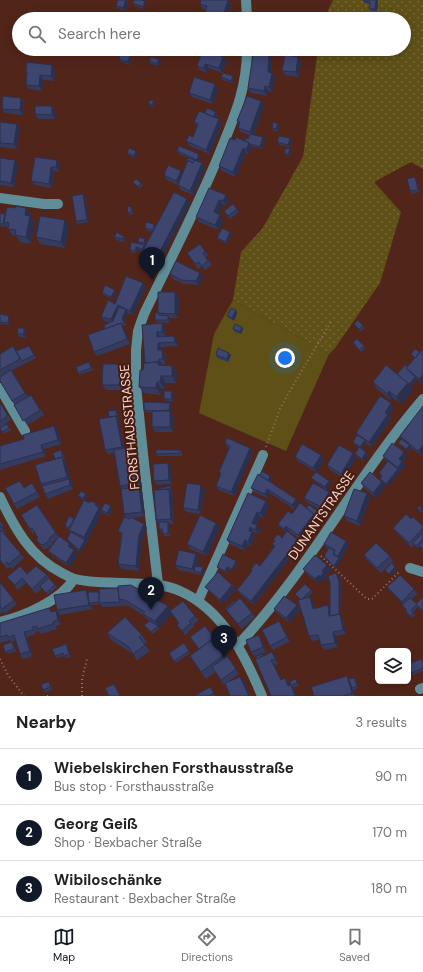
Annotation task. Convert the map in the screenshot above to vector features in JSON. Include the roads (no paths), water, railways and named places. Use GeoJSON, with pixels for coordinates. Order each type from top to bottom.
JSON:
{"type":"FeatureCollection","features":[{"type":"Feature","properties":{"kind":"street"},"geometry":{"type":"LineString","coordinates":[[246,0],[246,12]]}},
{"type":"Feature","properties":{"kind":"street","name":"FORSTHAUSSTRASSE"},"geometry":{"type":"LineString","coordinates":[[158,584],[136,386],[136,350],[138,331],[144,314],[204,190],[239,106],[245,81],[247,56]]}},
{"type":"Feature","properties":{"kind":"street"},"geometry":{"type":"LineString","coordinates":[[0,198],[44,204],[58,204]]}},
{"type":"Feature","properties":{"kind":"street"},"geometry":{"type":"LineString","coordinates":[[0,388],[25,431]]}},
{"type":"Feature","properties":{"kind":"street","name":"DUNANTSTRASSE"},"geometry":{"type":"LineString","coordinates":[[238,645],[252,631],[314,550],[382,450],[423,399]]}},
{"type":"Feature","properties":{"kind":"street"},"geometry":{"type":"LineString","coordinates":[[198,601],[263,455]]}},
{"type":"Feature","properties":{"kind":"street"},"geometry":{"type":"LineString","coordinates":[[0,497],[10,518],[24,541],[40,559],[54,569],[74,578],[94,582],[158,584],[179,590],[198,601],[223,624],[238,645],[262,696]]}},
{"type":"Feature","properties":{"kind":"street"},"geometry":{"type":"LineString","coordinates":[[410,568],[423,572]]}},
{"type":"Feature","properties":{"kind":"street"},"geometry":{"type":"LineString","coordinates":[[0,622],[38,608],[70,585],[74,578]]}},
{"type":"Feature","properties":{"kind":"place","name":"Wiebelskirchen Forsthausstraße"},"geometry":{"type":"Point","coordinates":[152,280]}},
{"type":"Feature","properties":{"kind":"place","name":"Georg Geiß"},"geometry":{"type":"Point","coordinates":[151,610]}},
{"type":"Feature","properties":{"kind":"place","name":"Wibiloschänke"},"geometry":{"type":"Point","coordinates":[224,658]}}]}
